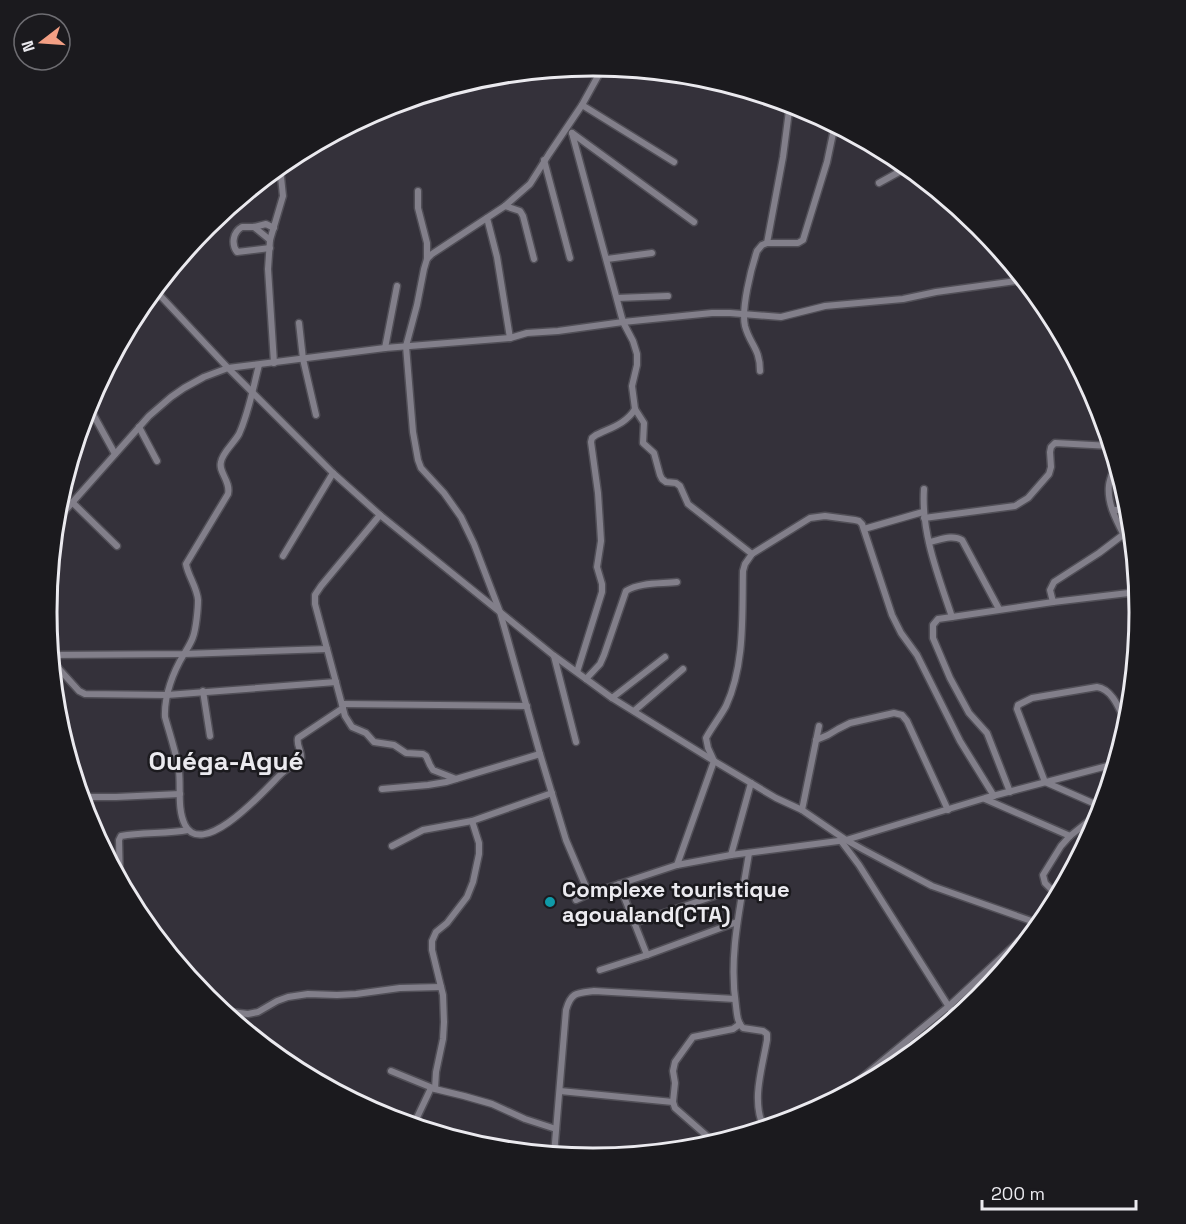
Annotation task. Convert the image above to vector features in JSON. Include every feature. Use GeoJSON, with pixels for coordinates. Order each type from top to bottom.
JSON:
{"type":"FeatureCollection","features":[{"type":"Feature","properties":{"kind":"street"},"geometry":{"type":"LineString","coordinates":[[427,259],[505,206],[530,184],[544,160],[569,131],[598,76]]}},
{"type":"Feature","properties":{"kind":"street"},"geometry":{"type":"LineString","coordinates":[[582,105],[674,162]]}},
{"type":"Feature","properties":{"kind":"street"},"geometry":{"type":"LineString","coordinates":[[766,243],[789,113]]}},
{"type":"Feature","properties":{"kind":"street"},"geometry":{"type":"LineString","coordinates":[[569,131],[694,222]]}},
{"type":"Feature","properties":{"kind":"street"},"geometry":{"type":"LineString","coordinates":[[569,131],[623,322],[637,354],[637,365],[632,383],[635,410],[644,423],[644,443],[654,453],[662,479],[680,486],[688,504],[752,554]]}},
{"type":"Feature","properties":{"kind":"street"},"geometry":{"type":"LineString","coordinates":[[760,371],[759,356],[747,333],[743,314],[757,251],[766,243],[798,243],[803,240],[827,162],[833,133]]}},
{"type":"Feature","properties":{"kind":"street"},"geometry":{"type":"LineString","coordinates":[[544,160],[570,258]]}},
{"type":"Feature","properties":{"kind":"street"},"geometry":{"type":"LineString","coordinates":[[879,183],[899,172]]}},
{"type":"Feature","properties":{"kind":"street"},"geometry":{"type":"LineString","coordinates":[[274,363],[268,282],[270,240],[283,196],[281,177]]}},
{"type":"Feature","properties":{"kind":"street"},"geometry":{"type":"LineString","coordinates":[[418,190],[418,208],[428,243],[427,259],[406,346],[413,432],[421,468],[444,493],[461,517],[474,544],[500,612],[566,840],[589,894]]}},
{"type":"Feature","properties":{"kind":"street"},"geometry":{"type":"LineString","coordinates":[[505,206],[520,211],[523,216],[534,260]]}},
{"type":"Feature","properties":{"kind":"street"},"geometry":{"type":"LineString","coordinates":[[487,218],[497,257],[510,338]]}},
{"type":"Feature","properties":{"kind":"street"},"geometry":{"type":"LineString","coordinates":[[270,248],[240,253],[235,250],[234,241],[236,232],[242,227],[266,224],[274,228]]}},
{"type":"Feature","properties":{"kind":"street"},"geometry":{"type":"LineString","coordinates":[[254,227],[270,240]]}},
{"type":"Feature","properties":{"kind":"street"},"geometry":{"type":"LineString","coordinates":[[607,259],[652,253]]}},
{"type":"Feature","properties":{"kind":"street"},"geometry":{"type":"LineString","coordinates":[[67,510],[159,407],[184,388],[228,368],[385,348],[510,338],[527,333],[712,313],[781,317],[825,306],[903,299],[1014,281]]}},
{"type":"Feature","properties":{"kind":"street"},"geometry":{"type":"LineString","coordinates":[[385,348],[397,286]]}},
{"type":"Feature","properties":{"kind":"street"},"geometry":{"type":"LineString","coordinates":[[161,296],[228,368],[333,473],[380,515],[553,656],[612,698],[776,798],[802,810],[843,841],[932,886],[1031,921]]}},
{"type":"Feature","properties":{"kind":"street"},"geometry":{"type":"LineString","coordinates":[[617,298],[668,296]]}},
{"type":"Feature","properties":{"kind":"street"},"geometry":{"type":"LineString","coordinates":[[299,323],[303,359],[316,415]]}},
{"type":"Feature","properties":{"kind":"street"},"geometry":{"type":"LineString","coordinates":[[259,365],[238,435],[220,462],[229,487],[228,494],[186,566],[198,598],[193,637],[167,695],[165,717],[178,768],[184,823],[188,830],[197,835],[210,833],[249,807],[281,774],[301,758],[298,738],[342,706],[526,706]]}},
{"type":"Feature","properties":{"kind":"street"},"geometry":{"type":"LineString","coordinates":[[577,672],[602,592],[597,567],[601,541],[598,493],[591,442],[596,435],[624,422],[635,410]]}},
{"type":"Feature","properties":{"kind":"street"},"geometry":{"type":"LineString","coordinates":[[94,417],[116,454]]}},
{"type":"Feature","properties":{"kind":"street"},"geometry":{"type":"LineString","coordinates":[[139,427],[157,461]]}},
{"type":"Feature","properties":{"kind":"street"},"geometry":{"type":"LineString","coordinates":[[864,529],[924,515],[1015,506],[1028,498],[1048,474],[1051,466],[1051,447],[1055,443],[1103,446]]}},
{"type":"Feature","properties":{"kind":"street"},"geometry":{"type":"LineString","coordinates":[[283,556],[333,473]]}},
{"type":"Feature","properties":{"kind":"street"},"geometry":{"type":"LineString","coordinates":[[1112,476],[1109,498],[1122,530]]}},
{"type":"Feature","properties":{"kind":"street"},"geometry":{"type":"LineString","coordinates":[[924,489],[924,515],[929,542],[952,616]]}},
{"type":"Feature","properties":{"kind":"street"},"geometry":{"type":"LineString","coordinates":[[73,503],[117,546]]}},
{"type":"Feature","properties":{"kind":"street"},"geometry":{"type":"LineString","coordinates":[[1113,510],[1119,510]]}},
{"type":"Feature","properties":{"kind":"street"},"geometry":{"type":"LineString","coordinates":[[380,515],[315,595],[315,604],[342,706],[352,727],[366,733],[374,742],[394,745],[406,753],[423,754],[433,770],[456,779]]}},
{"type":"Feature","properties":{"kind":"street"},"geometry":{"type":"LineString","coordinates":[[677,865],[714,761],[706,738],[726,704],[734,685],[742,629],[745,564],[752,554],[810,518],[825,516],[861,522],[892,615],[916,655],[955,732],[994,796]]}},
{"type":"Feature","properties":{"kind":"street"},"geometry":{"type":"LineString","coordinates":[[1053,602],[1051,585],[1123,535]]}},
{"type":"Feature","properties":{"kind":"street"},"geometry":{"type":"LineString","coordinates":[[929,542],[950,537],[962,540],[999,609]]}},
{"type":"Feature","properties":{"kind":"street"},"geometry":{"type":"LineString","coordinates":[[586,679],[604,656],[626,591],[630,588],[678,582]]}},
{"type":"Feature","properties":{"kind":"street"},"geometry":{"type":"LineString","coordinates":[[1010,792],[987,733],[969,713],[962,701],[933,638],[933,625],[938,620],[952,616],[1128,593]]}},
{"type":"Feature","properties":{"kind":"street"},"geometry":{"type":"LineString","coordinates":[[59,657],[327,649]]}},
{"type":"Feature","properties":{"kind":"street"},"geometry":{"type":"LineString","coordinates":[[553,656],[576,742]]}},
{"type":"Feature","properties":{"kind":"street"},"geometry":{"type":"LineString","coordinates":[[612,698],[665,657]]}},
{"type":"Feature","properties":{"kind":"street"},"geometry":{"type":"LineString","coordinates":[[60,668],[79,691],[86,694],[167,695],[336,682]]}},
{"type":"Feature","properties":{"kind":"street"},"geometry":{"type":"LineString","coordinates":[[634,711],[683,669]]}},
{"type":"Feature","properties":{"kind":"street"},"geometry":{"type":"LineString","coordinates":[[1093,803],[1045,782],[1018,715],[1018,705],[1032,698],[1097,687],[1104,688],[1110,693],[1120,711]]}},
{"type":"Feature","properties":{"kind":"street"},"geometry":{"type":"LineString","coordinates":[[203,691],[210,736]]}},
{"type":"Feature","properties":{"kind":"street"},"geometry":{"type":"LineString","coordinates":[[816,740],[850,723],[894,713],[902,715],[907,721],[948,810]]}},
{"type":"Feature","properties":{"kind":"street"},"geometry":{"type":"LineString","coordinates":[[802,810],[819,726]]}},
{"type":"Feature","properties":{"kind":"street"},"geometry":{"type":"LineString","coordinates":[[382,789],[428,785],[456,779],[540,754]]}},
{"type":"Feature","properties":{"kind":"street"},"geometry":{"type":"LineString","coordinates":[[576,900],[677,865],[731,855],[843,841],[985,798],[1106,766]]}},
{"type":"Feature","properties":{"kind":"street"},"geometry":{"type":"LineString","coordinates":[[731,855],[751,783]]}},
{"type":"Feature","properties":{"kind":"street"},"geometry":{"type":"LineString","coordinates":[[392,846],[423,830],[472,821],[552,793]]}},
{"type":"Feature","properties":{"kind":"street"},"geometry":{"type":"LineString","coordinates":[[90,797],[180,794]]}},
{"type":"Feature","properties":{"kind":"street"},"geometry":{"type":"LineString","coordinates":[[985,798],[1070,836]]}},
{"type":"Feature","properties":{"kind":"street"},"geometry":{"type":"LineString","coordinates":[[417,1118],[433,1089],[443,1039],[443,995],[432,941],[436,932],[447,923],[468,897],[473,882],[479,843],[472,821]]}},
{"type":"Feature","properties":{"kind":"street"},"geometry":{"type":"LineString","coordinates":[[1051,889],[1045,883],[1043,875],[1061,846],[1084,825]]}},
{"type":"Feature","properties":{"kind":"street"},"geometry":{"type":"LineString","coordinates":[[120,863],[121,836],[188,830]]}},
{"type":"Feature","properties":{"kind":"street"},"geometry":{"type":"LineString","coordinates":[[843,841],[951,1010]]}},
{"type":"Feature","properties":{"kind":"street"},"geometry":{"type":"LineString","coordinates":[[749,854],[737,922],[734,966],[735,999],[740,1024],[743,1028],[763,1031],[767,1034],[757,1100],[761,1121]]}},
{"type":"Feature","properties":{"kind":"street"},"geometry":{"type":"LineString","coordinates":[[620,884],[647,955]]}},
{"type":"Feature","properties":{"kind":"street"},"geometry":{"type":"LineString","coordinates":[[634,923],[744,886]]}},
{"type":"Feature","properties":{"kind":"street"},"geometry":{"type":"LineString","coordinates":[[600,970],[737,922]]}},
{"type":"Feature","properties":{"kind":"street"},"geometry":{"type":"LineString","coordinates":[[886,1061],[1006,953]]}},
{"type":"Feature","properties":{"kind":"street"},"geometry":{"type":"LineString","coordinates":[[238,1013],[258,1012],[288,997],[308,994],[356,994],[400,988],[441,987]]}},
{"type":"Feature","properties":{"kind":"street"},"geometry":{"type":"LineString","coordinates":[[555,1147],[566,1010],[570,999],[579,992],[594,991],[735,999]]}},
{"type":"Feature","properties":{"kind":"street"},"geometry":{"type":"LineString","coordinates":[[707,1136],[675,1107],[673,1071],[675,1062],[693,1037],[733,1029],[740,1024]]}},
{"type":"Feature","properties":{"kind":"street"},"geometry":{"type":"LineString","coordinates":[[391,1071],[433,1089],[492,1104],[525,1119],[556,1129]]}},
{"type":"Feature","properties":{"kind":"street"},"geometry":{"type":"LineString","coordinates":[[560,1091],[673,1102]]}},
{"type":"Feature","properties":{"kind":"place","name":"Complexe touristique agoualand(CTA)"},"geometry":{"type":"Point","coordinates":[550,902]}},
{"type":"Feature","properties":{"kind":"district","name":"Ouéga-Agué"},"geometry":{"type":"Point","coordinates":[226,761]}}]}
